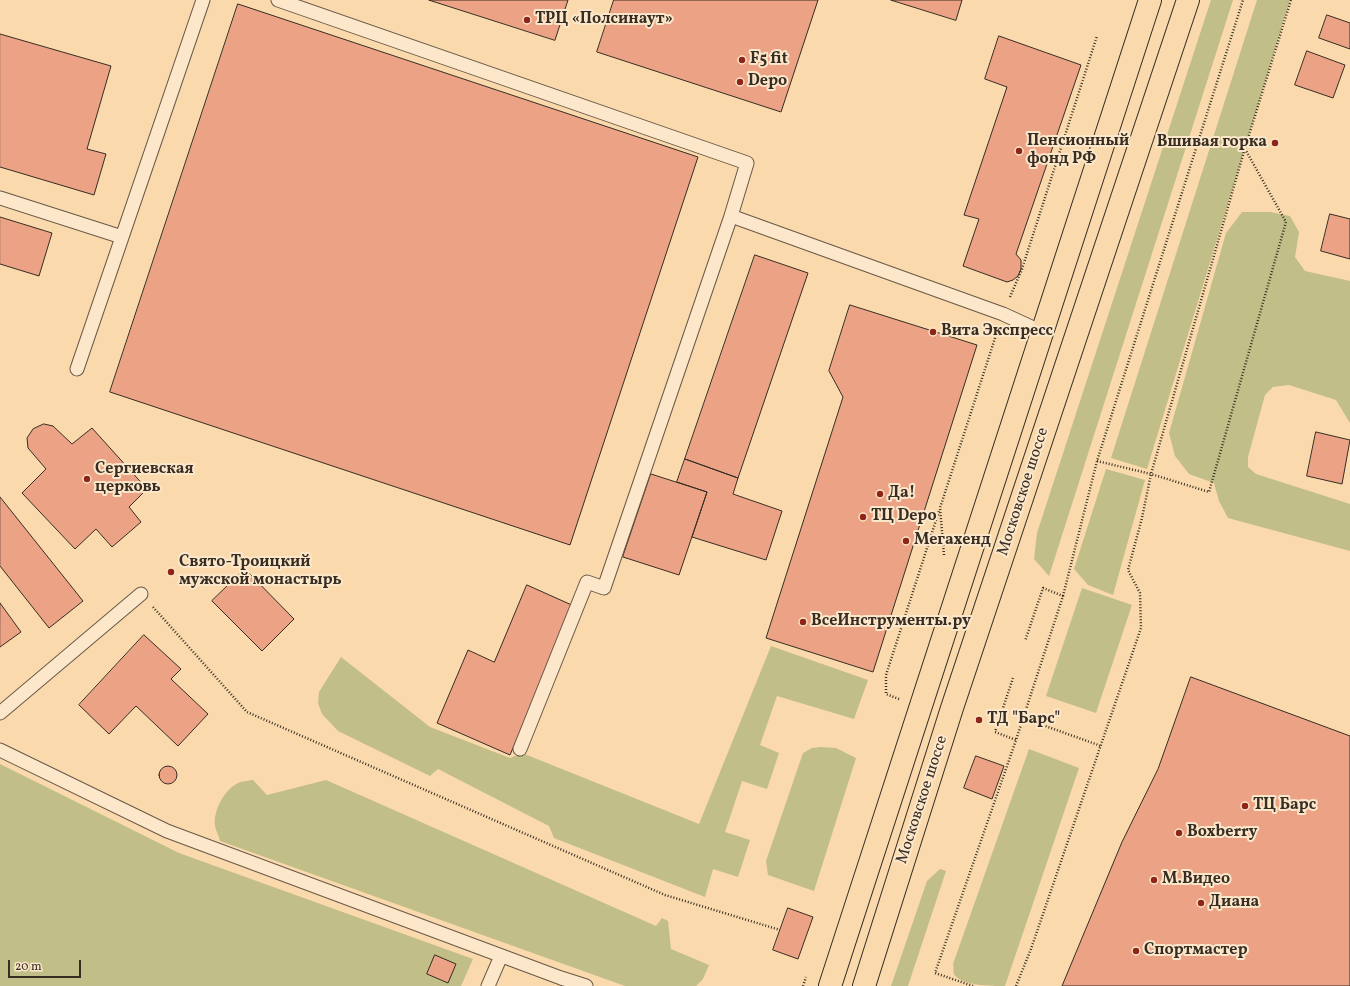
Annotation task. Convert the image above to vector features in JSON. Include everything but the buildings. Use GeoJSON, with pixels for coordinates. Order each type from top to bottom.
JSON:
{"type":"FeatureCollection","features":[{"type":"Feature","properties":{"kind":"main road","name":"Московское шоссе"},"geometry":{"type":"LineString","coordinates":[[830,986],[1150,0]]}},
{"type":"Feature","properties":{"kind":"main road","name":"Московское шоссе"},"geometry":{"type":"LineString","coordinates":[[864,986],[952,708],[1188,0]]}},
{"type":"Feature","properties":{"kind":"lane"},"geometry":{"type":"LineString","coordinates":[[77,369],[203,0]]}},
{"type":"Feature","properties":{"kind":"lane"},"geometry":{"type":"LineString","coordinates":[[278,0],[747,163],[731,216],[604,588],[587,582],[520,748]]}},
{"type":"Feature","properties":{"kind":"lane"},"geometry":{"type":"LineString","coordinates":[[0,198],[122,237]]}},
{"type":"Feature","properties":{"kind":"lane"},"geometry":{"type":"LineString","coordinates":[[731,216],[1003,314],[1042,332]]}},
{"type":"Feature","properties":{"kind":"lane"},"geometry":{"type":"LineString","coordinates":[[0,713],[141,594]]}},
{"type":"Feature","properties":{"kind":"lane"},"geometry":{"type":"LineString","coordinates":[[0,750],[167,831],[501,956],[559,982],[586,986]]}},
{"type":"Feature","properties":{"kind":"lane"},"geometry":{"type":"LineString","coordinates":[[488,986],[501,956]]}},
{"type":"Feature","properties":{"kind":"path"},"geometry":{"type":"LineString","coordinates":[[973,986],[936,973],[1016,740],[1063,596],[1097,461],[1242,0]]}},
{"type":"Feature","properties":{"kind":"path"},"geometry":{"type":"LineString","coordinates":[[1016,986],[1031,950],[1141,628],[1140,594],[1128,570],[1142,518],[1151,474],[1245,148],[1291,0]]}},
{"type":"Feature","properties":{"kind":"path"},"geometry":{"type":"LineString","coordinates":[[901,700],[886,694],[886,675],[1003,314],[1022,269],[1097,36]]}},
{"type":"Feature","properties":{"kind":"path"},"geometry":{"type":"LineString","coordinates":[[1097,461],[1151,474],[1209,492],[1286,222],[1245,148]]}},
{"type":"Feature","properties":{"kind":"path"},"geometry":{"type":"LineString","coordinates":[[940,508],[944,560]]}},
{"type":"Feature","properties":{"kind":"path"},"geometry":{"type":"LineString","coordinates":[[1025,641],[1043,588],[1063,596]]}},
{"type":"Feature","properties":{"kind":"path"},"geometry":{"type":"LineString","coordinates":[[141,594],[247,712],[665,895],[780,930]]}},
{"type":"Feature","properties":{"kind":"path"},"geometry":{"type":"LineString","coordinates":[[1013,678],[995,732],[1016,740]]}},
{"type":"Feature","properties":{"kind":"path"},"geometry":{"type":"LineString","coordinates":[[1023,718],[1101,746]]}},
{"type":"Feature","properties":{"kind":"path"},"geometry":{"type":"LineString","coordinates":[[803,986],[808,972]]}},
{"type":"Feature","properties":{"kind":"shaded area"},"geometry":{"type":"Polygon","coordinates":[[[1211,0],[1233,0],[1049,576],[1034,559],[1037,533],[1211,0]]]}},
{"type":"Feature","properties":{"kind":"shaded area"},"geometry":{"type":"Polygon","coordinates":[[[1257,0],[1290,0],[1147,469],[1111,458],[1257,0]]]}},
{"type":"Feature","properties":{"kind":"shaded area"},"geometry":{"type":"Polygon","coordinates":[[[1242,212],[1270,212],[1290,216],[1299,232],[1295,257],[1305,271],[1350,281],[1350,423],[1336,400],[1289,385],[1273,387],[1265,395],[1248,457],[1248,467],[1256,474],[1350,504],[1350,551],[1228,518],[1219,501],[1214,483],[1189,474],[1175,456],[1169,433],[1226,233],[1242,212]]]}},
{"type":"Feature","properties":{"kind":"shaded area"},"geometry":{"type":"Polygon","coordinates":[[[1106,469],[1145,480],[1113,595],[1088,585],[1074,569],[1106,469]]]}},
{"type":"Feature","properties":{"kind":"shaded area"},"geometry":{"type":"Polygon","coordinates":[[[1082,588],[1132,605],[1096,713],[1046,696],[1082,588]]]}},
{"type":"Feature","properties":{"kind":"shaded area"},"geometry":{"type":"Polygon","coordinates":[[[771,646],[868,680],[854,719],[777,696],[760,745],[779,753],[767,789],[742,781],[725,832],[750,840],[738,877],[713,869],[705,897],[554,838],[549,826],[438,769],[430,776],[338,731],[322,714],[318,703],[319,692],[341,657],[430,727],[510,758],[522,753],[699,824],[771,646]]]}},
{"type":"Feature","properties":{"kind":"shaded area"},"geometry":{"type":"Polygon","coordinates":[[[812,748],[836,748],[856,758],[814,891],[768,875],[766,861],[803,753],[812,748]]]}},
{"type":"Feature","properties":{"kind":"shaded area"},"geometry":{"type":"Polygon","coordinates":[[[1029,749],[1079,768],[1005,986],[970,983],[963,981],[954,974],[953,964],[1029,749]]]}},
{"type":"Feature","properties":{"kind":"shaded area"},"geometry":{"type":"Polygon","coordinates":[[[0,764],[179,853],[473,959],[461,986],[0,986],[0,764]]]}},
{"type":"Feature","properties":{"kind":"shaded area"},"geometry":{"type":"Polygon","coordinates":[[[253,780],[267,795],[326,780],[656,926],[662,918],[668,921],[671,949],[709,965],[703,979],[696,986],[625,986],[220,841],[215,828],[215,820],[220,802],[233,786],[240,782],[253,780]]]}},
{"type":"Feature","properties":{"kind":"shaded area"},"geometry":{"type":"Polygon","coordinates":[[[940,869],[946,871],[908,986],[891,986],[927,881],[940,869]]]}},
{"type":"Feature","properties":{"kind":"place","name":"ТРЦ «Полсинаут»"},"geometry":{"type":"Point","coordinates":[527,20]}},
{"type":"Feature","properties":{"kind":"place","name":"F5 fit"},"geometry":{"type":"Point","coordinates":[742,60]}},
{"type":"Feature","properties":{"kind":"place","name":"Depo"},"geometry":{"type":"Point","coordinates":[740,82]}},
{"type":"Feature","properties":{"kind":"place","name":"Вшивая горка"},"geometry":{"type":"Point","coordinates":[1275,143]}},
{"type":"Feature","properties":{"kind":"place","name":"Пенсионный фонд РФ"},"geometry":{"type":"Point","coordinates":[1019,151]}},
{"type":"Feature","properties":{"kind":"place","name":"Вита Экспресс"},"geometry":{"type":"Point","coordinates":[933,332]}},
{"type":"Feature","properties":{"kind":"place","name":"Сергиевская церковь"},"geometry":{"type":"Point","coordinates":[87,479]}},
{"type":"Feature","properties":{"kind":"place","name":"Да!"},"geometry":{"type":"Point","coordinates":[880,494]}},
{"type":"Feature","properties":{"kind":"place","name":"ТЦ Depo"},"geometry":{"type":"Point","coordinates":[863,517]}},
{"type":"Feature","properties":{"kind":"place","name":"Мегахенд"},"geometry":{"type":"Point","coordinates":[906,541]}},
{"type":"Feature","properties":{"kind":"place","name":"Свято-Троицкий мужской монастырь"},"geometry":{"type":"Point","coordinates":[171,572]}},
{"type":"Feature","properties":{"kind":"place","name":"ВсеИнструменты.ру"},"geometry":{"type":"Point","coordinates":[803,622]}},
{"type":"Feature","properties":{"kind":"place","name":"ТД \"Барс\""},"geometry":{"type":"Point","coordinates":[979,720]}},
{"type":"Feature","properties":{"kind":"place","name":"ТЦ Барс"},"geometry":{"type":"Point","coordinates":[1245,806]}},
{"type":"Feature","properties":{"kind":"place","name":"Boxberry"},"geometry":{"type":"Point","coordinates":[1179,833]}},
{"type":"Feature","properties":{"kind":"place","name":"М.Видео"},"geometry":{"type":"Point","coordinates":[1154,880]}},
{"type":"Feature","properties":{"kind":"place","name":"Диана"},"geometry":{"type":"Point","coordinates":[1201,903]}},
{"type":"Feature","properties":{"kind":"place","name":"Спортмастер"},"geometry":{"type":"Point","coordinates":[1136,951]}}]}
